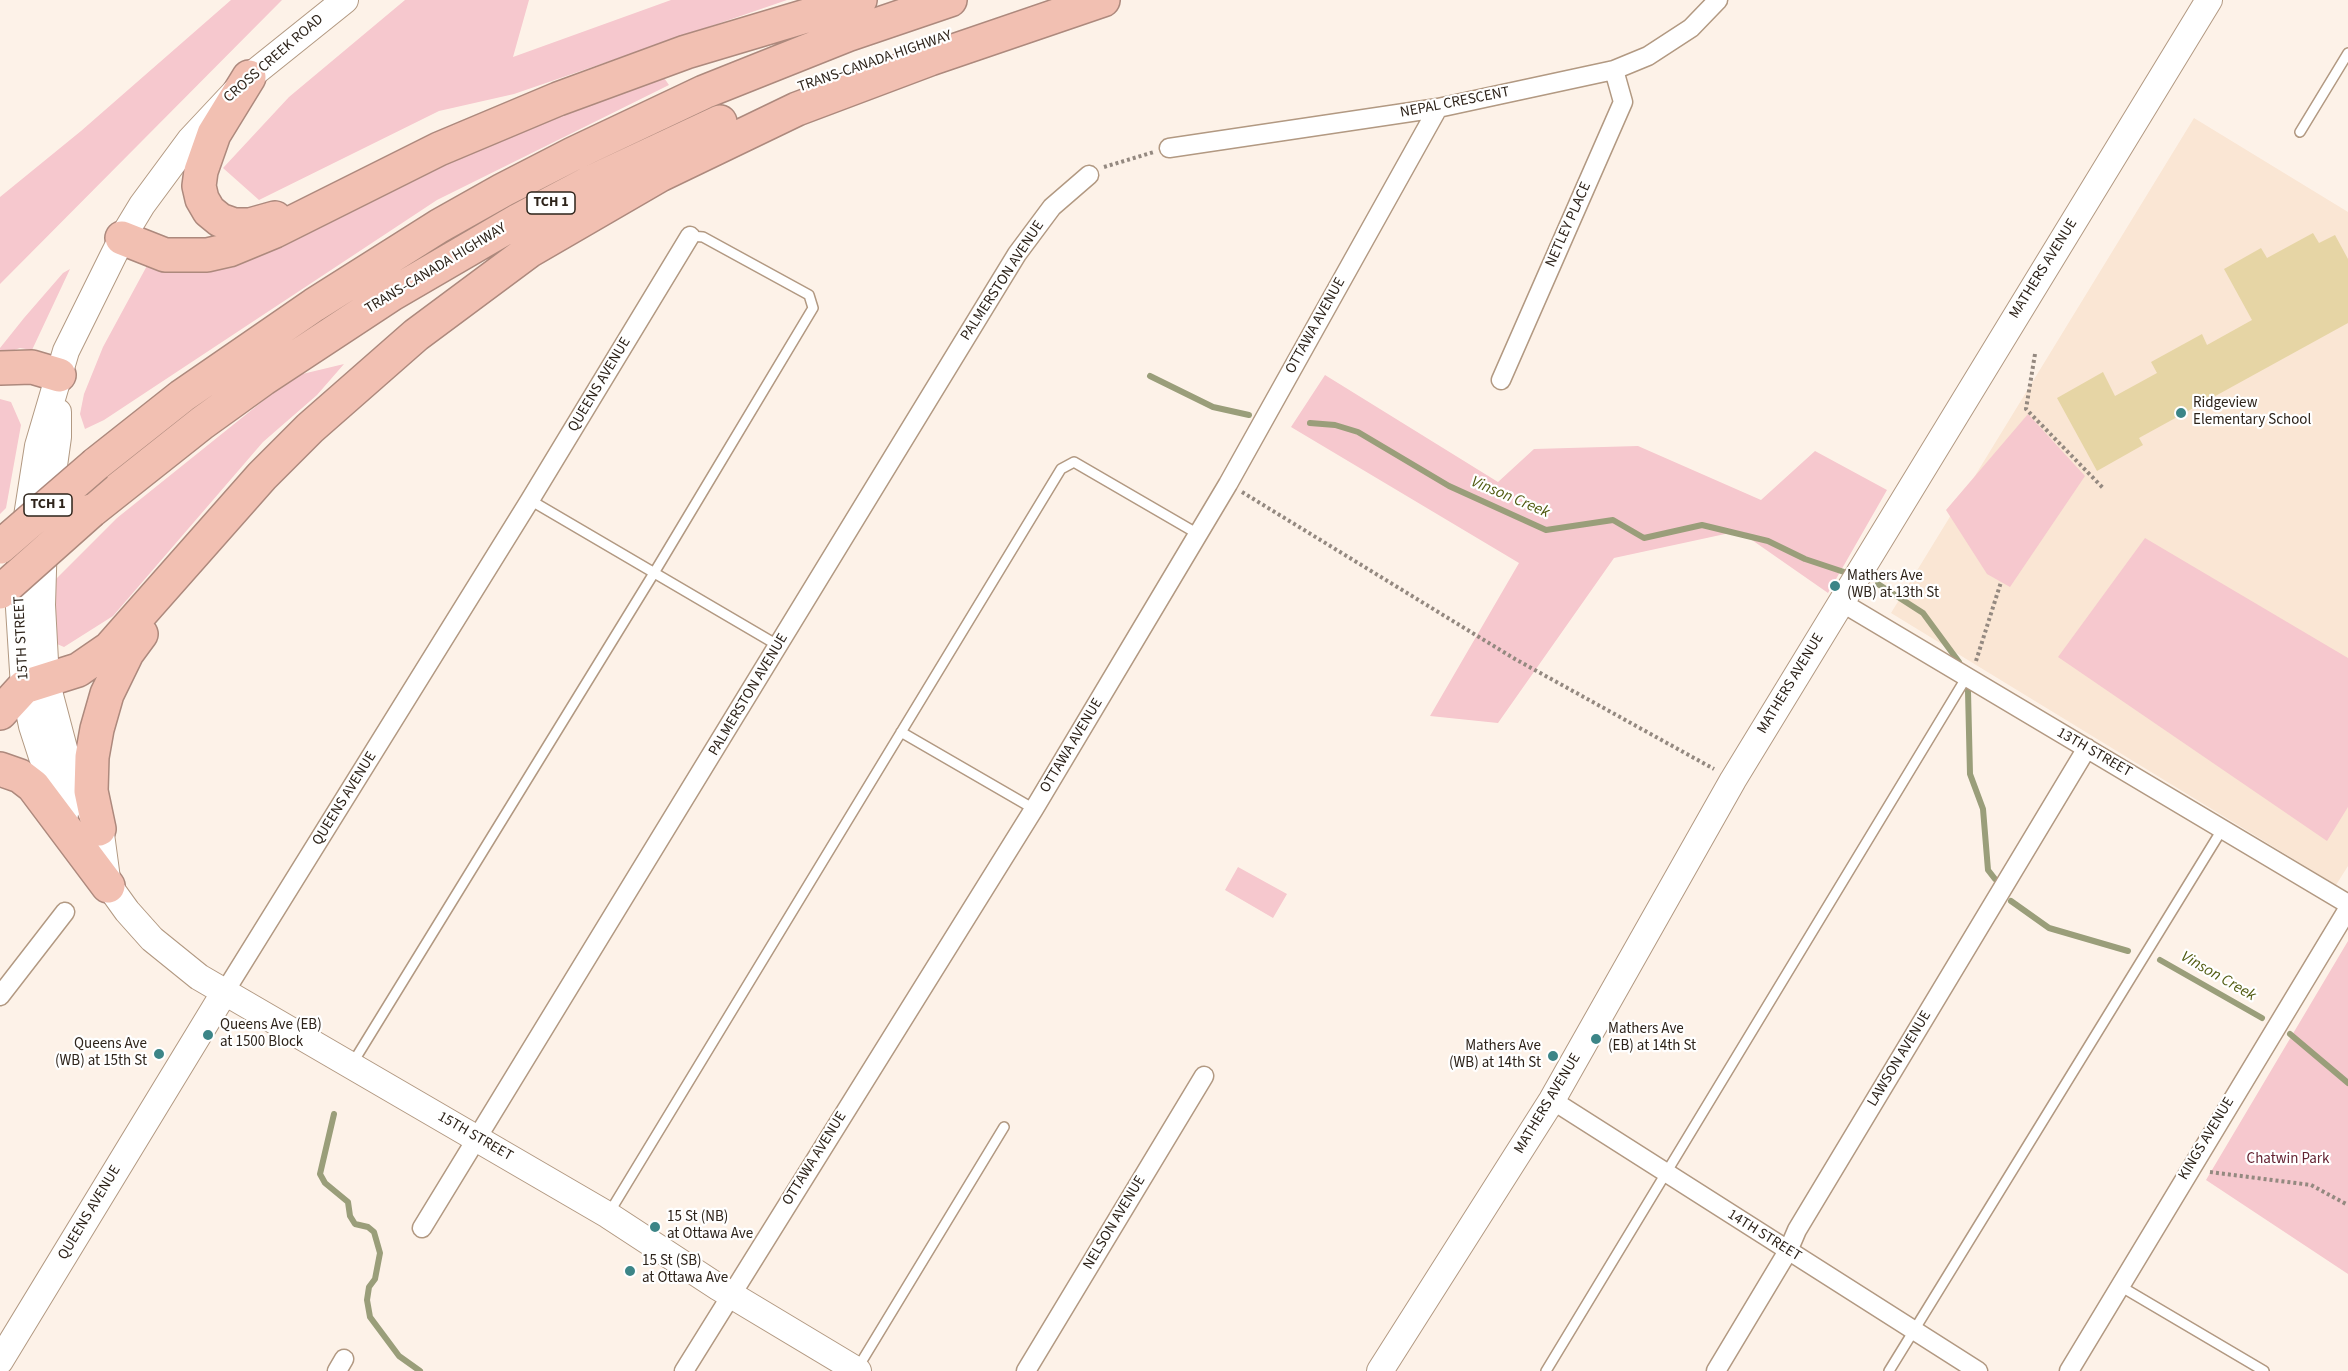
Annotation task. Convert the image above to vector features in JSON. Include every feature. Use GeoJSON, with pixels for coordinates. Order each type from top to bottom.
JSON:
{"type":"FeatureCollection","features":[{"type":"Feature","properties":{"kind":"highway"},"geometry":{"type":"LineString","coordinates":[[122,238],[165,255],[207,255],[266,235],[369,182],[470,135],[615,78],[761,28],[860,0]]}},
{"type":"Feature","properties":{"kind":"highway","name":"TCH 1"},"geometry":{"type":"LineString","coordinates":[[0,547],[96,464],[182,396],[314,304],[439,226],[573,154],[704,92],[837,38],[950,0]]}},
{"type":"Feature","properties":{"kind":"highway","name":"TRANS-CANADA HIGHWAY"},"geometry":{"type":"LineString","coordinates":[[0,592],[91,512],[202,423],[332,333],[456,256],[587,184],[800,88],[918,45],[1066,0]]}},
{"type":"Feature","properties":{"kind":"highway"},"geometry":{"type":"LineString","coordinates":[[0,713],[35,683],[78,670],[94,662],[110,648],[262,476],[360,381],[416,334],[530,251],[660,175],[797,110],[930,59],[1103,0]]}},
{"type":"Feature","properties":{"kind":"highway"},"geometry":{"type":"LineString","coordinates":[[249,77],[214,134],[201,171],[202,199],[209,211],[220,220],[234,225],[250,225],[369,182]]}},
{"type":"Feature","properties":{"kind":"highway"},"geometry":{"type":"LineString","coordinates":[[0,368],[32,367],[58,375]]}},
{"type":"Feature","properties":{"kind":"highway"},"geometry":{"type":"LineString","coordinates":[[99,829],[91,791],[92,757],[100,721],[108,694],[127,653],[156,613],[171,580]]}},
{"type":"Feature","properties":{"kind":"highway"},"geometry":{"type":"LineString","coordinates":[[0,769],[20,776],[33,786],[108,886]]}},
{"type":"Feature","properties":{"kind":"street","name":"CROSS CREEK ROAD"},"geometry":{"type":"LineString","coordinates":[[122,238],[164,172],[214,111],[249,77],[345,0]]}},
{"type":"Feature","properties":{"kind":"street","name":"NEPAL CRESCENT"},"geometry":{"type":"LineString","coordinates":[[1169,148],[1438,108],[1614,70],[1648,56],[1691,28],[1718,0]]}},
{"type":"Feature","properties":{"kind":"street","name":"MATHERS AVENUE"},"geometry":{"type":"LineString","coordinates":[[1380,1371],[1552,1100],[1733,780],[2209,0]]}},
{"type":"Feature","properties":{"kind":"street","name":"NETLEY PLACE"},"geometry":{"type":"LineString","coordinates":[[1501,380],[1623,102],[1614,70]]}},
{"type":"Feature","properties":{"kind":"street","name":"OTTAWA AVENUE"},"geometry":{"type":"LineString","coordinates":[[684,1371],[1034,809],[1228,484],[1438,108]]}},
{"type":"Feature","properties":{"kind":"street","name":"PALMERSTON AVENUE"},"geometry":{"type":"LineString","coordinates":[[422,1228],[1017,254],[1052,207],[1089,175]]}},
{"type":"Feature","properties":{"kind":"street","name":"QUEENS AVENUE"},"geometry":{"type":"LineString","coordinates":[[0,1361],[690,236]]}},
{"type":"Feature","properties":{"kind":"street","name":"15TH STREET"},"geometry":{"type":"LineString","coordinates":[[108,886],[99,829],[35,683],[19,608],[20,561],[38,446],[58,375],[84,310],[122,238]]}},
{"type":"Feature","properties":{"kind":"street","name":"13TH STREET"},"geometry":{"type":"LineString","coordinates":[[1841,602],[2223,828],[2348,907]]}},
{"type":"Feature","properties":{"kind":"street","name":"15TH STREET"},"geometry":{"type":"LineString","coordinates":[[35,683],[32,726],[55,791],[70,824],[108,886],[152,939],[199,977],[224,993],[608,1215],[730,1294],[857,1371]]}},
{"type":"Feature","properties":{"kind":"street","name":"LAWSON AVENUE"},"geometry":{"type":"LineString","coordinates":[[1716,1371],[1788,1251],[1797,1230],[2087,748]]}},
{"type":"Feature","properties":{"kind":"street","name":"KINGS AVENUE"},"geometry":{"type":"LineString","coordinates":[[2069,1371],[2348,907]]}},
{"type":"Feature","properties":{"kind":"street"},"geometry":{"type":"LineString","coordinates":[[0,996],[65,912]]}},
{"type":"Feature","properties":{"kind":"street","name":"NELSON AVENUE"},"geometry":{"type":"LineString","coordinates":[[1026,1371],[1204,1076]]}},
{"type":"Feature","properties":{"kind":"street","name":"14TH STREET"},"geometry":{"type":"LineString","coordinates":[[1552,1100],[1978,1371]]}},
{"type":"Feature","properties":{"kind":"lane"},"geometry":{"type":"LineString","coordinates":[[2300,132],[2348,53]]}},
{"type":"Feature","properties":{"kind":"lane"},"geometry":{"type":"LineString","coordinates":[[351,1065],[654,573],[813,308],[809,295],[703,237],[690,236]]}},
{"type":"Feature","properties":{"kind":"lane"},"geometry":{"type":"LineString","coordinates":[[608,1215],[1061,469],[1074,462],[1198,534]]}},
{"type":"Feature","properties":{"kind":"lane"},"geometry":{"type":"LineString","coordinates":[[530,500],[779,646]]}},
{"type":"Feature","properties":{"kind":"lane"},"geometry":{"type":"LineString","coordinates":[[1546,1371],[1667,1175],[1966,678]]}},
{"type":"Feature","properties":{"kind":"lane"},"geometry":{"type":"LineString","coordinates":[[901,732],[1034,809]]}},
{"type":"Feature","properties":{"kind":"lane"},"geometry":{"type":"LineString","coordinates":[[1889,1371],[2223,828]]}},
{"type":"Feature","properties":{"kind":"lane"},"geometry":{"type":"LineString","coordinates":[[857,1371],[1004,1127]]}},
{"type":"Feature","properties":{"kind":"lane"},"geometry":{"type":"LineString","coordinates":[[2120,1286],[2264,1371]]}},
{"type":"Feature","properties":{"kind":"path"},"geometry":{"type":"LineString","coordinates":[[1089,175],[1113,162],[1169,148]]}},
{"type":"Feature","properties":{"kind":"path"},"geometry":{"type":"LineString","coordinates":[[2035,354],[2026,409],[2103,488]]}},
{"type":"Feature","properties":{"kind":"path"},"geometry":{"type":"LineString","coordinates":[[1228,484],[1515,659],[1733,780]]}},
{"type":"Feature","properties":{"kind":"path"},"geometry":{"type":"LineString","coordinates":[[1966,678],[1978,658],[2001,582]]}},
{"type":"Feature","properties":{"kind":"path"},"geometry":{"type":"LineString","coordinates":[[2189,1169],[2311,1185],[2348,1205]]}},
{"type":"Feature","properties":{"kind":"shaded area","name":"Ridgeview Elementary School"},"geometry":{"type":"Polygon","coordinates":[[[2194,118],[2348,212],[2348,866],[2336,885],[1891,613],[2194,118]]]}},
{"type":"Feature","properties":{"kind":"green space"},"geometry":{"type":"Polygon","coordinates":[[[231,0],[282,0],[0,284],[0,197],[81,131],[231,0]]]}},
{"type":"Feature","properties":{"kind":"green space"},"geometry":{"type":"Polygon","coordinates":[[[405,0],[529,0],[513,57],[671,0],[787,0],[514,94],[439,111],[259,200],[223,168],[289,97],[405,0]]]}},
{"type":"Feature","properties":{"kind":"green space"},"geometry":{"type":"Polygon","coordinates":[[[660,72],[669,85],[437,200],[104,420],[85,429],[80,414],[84,394],[103,347],[149,262],[240,256],[322,227],[460,153],[660,72]]]}},
{"type":"Feature","properties":{"kind":"green space"},"geometry":{"type":"Polygon","coordinates":[[[70,269],[32,350],[20,348],[0,355],[0,348],[24,318],[63,273],[70,269]]]}},
{"type":"Feature","properties":{"kind":"green space"},"geometry":{"type":"Polygon","coordinates":[[[344,364],[317,395],[263,442],[113,616],[64,647],[57,644],[55,580],[117,518],[294,376],[344,364]]]}},
{"type":"Feature","properties":{"kind":"green space"},"geometry":{"type":"Polygon","coordinates":[[[1325,375],[1498,482],[1534,449],[1638,446],[1761,500],[1815,451],[1887,490],[1828,593],[1739,531],[1614,558],[1498,723],[1430,716],[1519,563],[1291,427],[1325,375]]]}},
{"type":"Feature","properties":{"kind":"green space"},"geometry":{"type":"Polygon","coordinates":[[[0,399],[11,402],[21,425],[6,508],[0,514],[0,399]]]}},
{"type":"Feature","properties":{"kind":"green space"},"geometry":{"type":"Polygon","coordinates":[[[2028,414],[2085,476],[2010,587],[1987,574],[1946,510],[2028,414]]]}},
{"type":"Feature","properties":{"kind":"green space"},"geometry":{"type":"Polygon","coordinates":[[[2145,538],[2348,658],[2348,807],[2327,841],[2058,657],[2145,538]]]}},
{"type":"Feature","properties":{"kind":"green space"},"geometry":{"type":"Polygon","coordinates":[[[1238,867],[1287,894],[1273,918],[1225,890],[1238,867]]]}},
{"type":"Feature","properties":{"kind":"green space","name":"Chatwin Park"},"geometry":{"type":"Polygon","coordinates":[[[2348,941],[2348,1274],[2206,1180],[2348,941]]]}},
{"type":"Feature","properties":{"kind":"building"},"geometry":{"type":"Polygon","coordinates":[[[2313,233],[2319,243],[2335,235],[2348,259],[2348,323],[2139,438],[2143,445],[2097,471],[2057,398],[2103,372],[2115,396],[2157,373],[2151,362],[2202,334],[2207,345],[2252,320],[2224,269],[2261,248],[2267,258],[2313,233]]]}},
{"type":"Feature","properties":{"kind":"waterway","name":"Vinson Creek"},"geometry":{"type":"LineString","coordinates":[[1150,376],[1213,407],[1249,415]]}},
{"type":"Feature","properties":{"kind":"waterway","name":"Vinson Creek"},"geometry":{"type":"LineString","coordinates":[[1310,423],[1335,425],[1358,432],[1449,486],[1546,530],[1613,520],[1644,538],[1702,525],[1768,541],[1805,559],[1844,572]]}},
{"type":"Feature","properties":{"kind":"waterway","name":"Vinson Creek"},"geometry":{"type":"LineString","coordinates":[[1878,584],[1923,613],[1959,662]]}},
{"type":"Feature","properties":{"kind":"waterway","name":"Vinson Creek"},"geometry":{"type":"LineString","coordinates":[[1968,691],[1970,774],[1983,809],[1988,870],[1995,879]]}},
{"type":"Feature","properties":{"kind":"waterway","name":"Vinson Creek"},"geometry":{"type":"LineString","coordinates":[[2011,901],[2049,928],[2128,951]]}},
{"type":"Feature","properties":{"kind":"waterway","name":"Vinson Creek"},"geometry":{"type":"LineString","coordinates":[[2160,960],[2262,1018]]}},
{"type":"Feature","properties":{"kind":"waterway","name":"Vinson Creek"},"geometry":{"type":"LineString","coordinates":[[2290,1034],[2348,1083]]}},
{"type":"Feature","properties":{"kind":"waterway","name":"Vinson Creek"},"geometry":{"type":"LineString","coordinates":[[334,1114],[320,1174],[325,1183],[348,1202],[350,1216],[355,1224],[368,1227],[374,1232],[380,1253],[375,1279],[369,1287],[367,1300],[370,1317],[399,1356],[420,1371]]}},
{"type":"Feature","properties":{"kind":"place","name":"Ridgeview Elementary School"},"geometry":{"type":"Point","coordinates":[2181,413]}},
{"type":"Feature","properties":{"kind":"place","name":"Mathers Ave (WB) at 13th St"},"geometry":{"type":"Point","coordinates":[1835,586]}},
{"type":"Feature","properties":{"kind":"place","name":"Queens Ave (EB) at 1500 Block"},"geometry":{"type":"Point","coordinates":[208,1035]}},
{"type":"Feature","properties":{"kind":"place","name":"Mathers Ave (EB) at 14th St"},"geometry":{"type":"Point","coordinates":[1596,1039]}},
{"type":"Feature","properties":{"kind":"place","name":"Queens Ave (WB) at 15th St"},"geometry":{"type":"Point","coordinates":[159,1054]}},
{"type":"Feature","properties":{"kind":"place","name":"Mathers Ave (WB) at 14th St"},"geometry":{"type":"Point","coordinates":[1553,1056]}},
{"type":"Feature","properties":{"kind":"place","name":"15 St (NB) at Ottawa Ave"},"geometry":{"type":"Point","coordinates":[655,1227]}},
{"type":"Feature","properties":{"kind":"place","name":"15 St (SB) at Ottawa Ave"},"geometry":{"type":"Point","coordinates":[630,1271]}}]}
